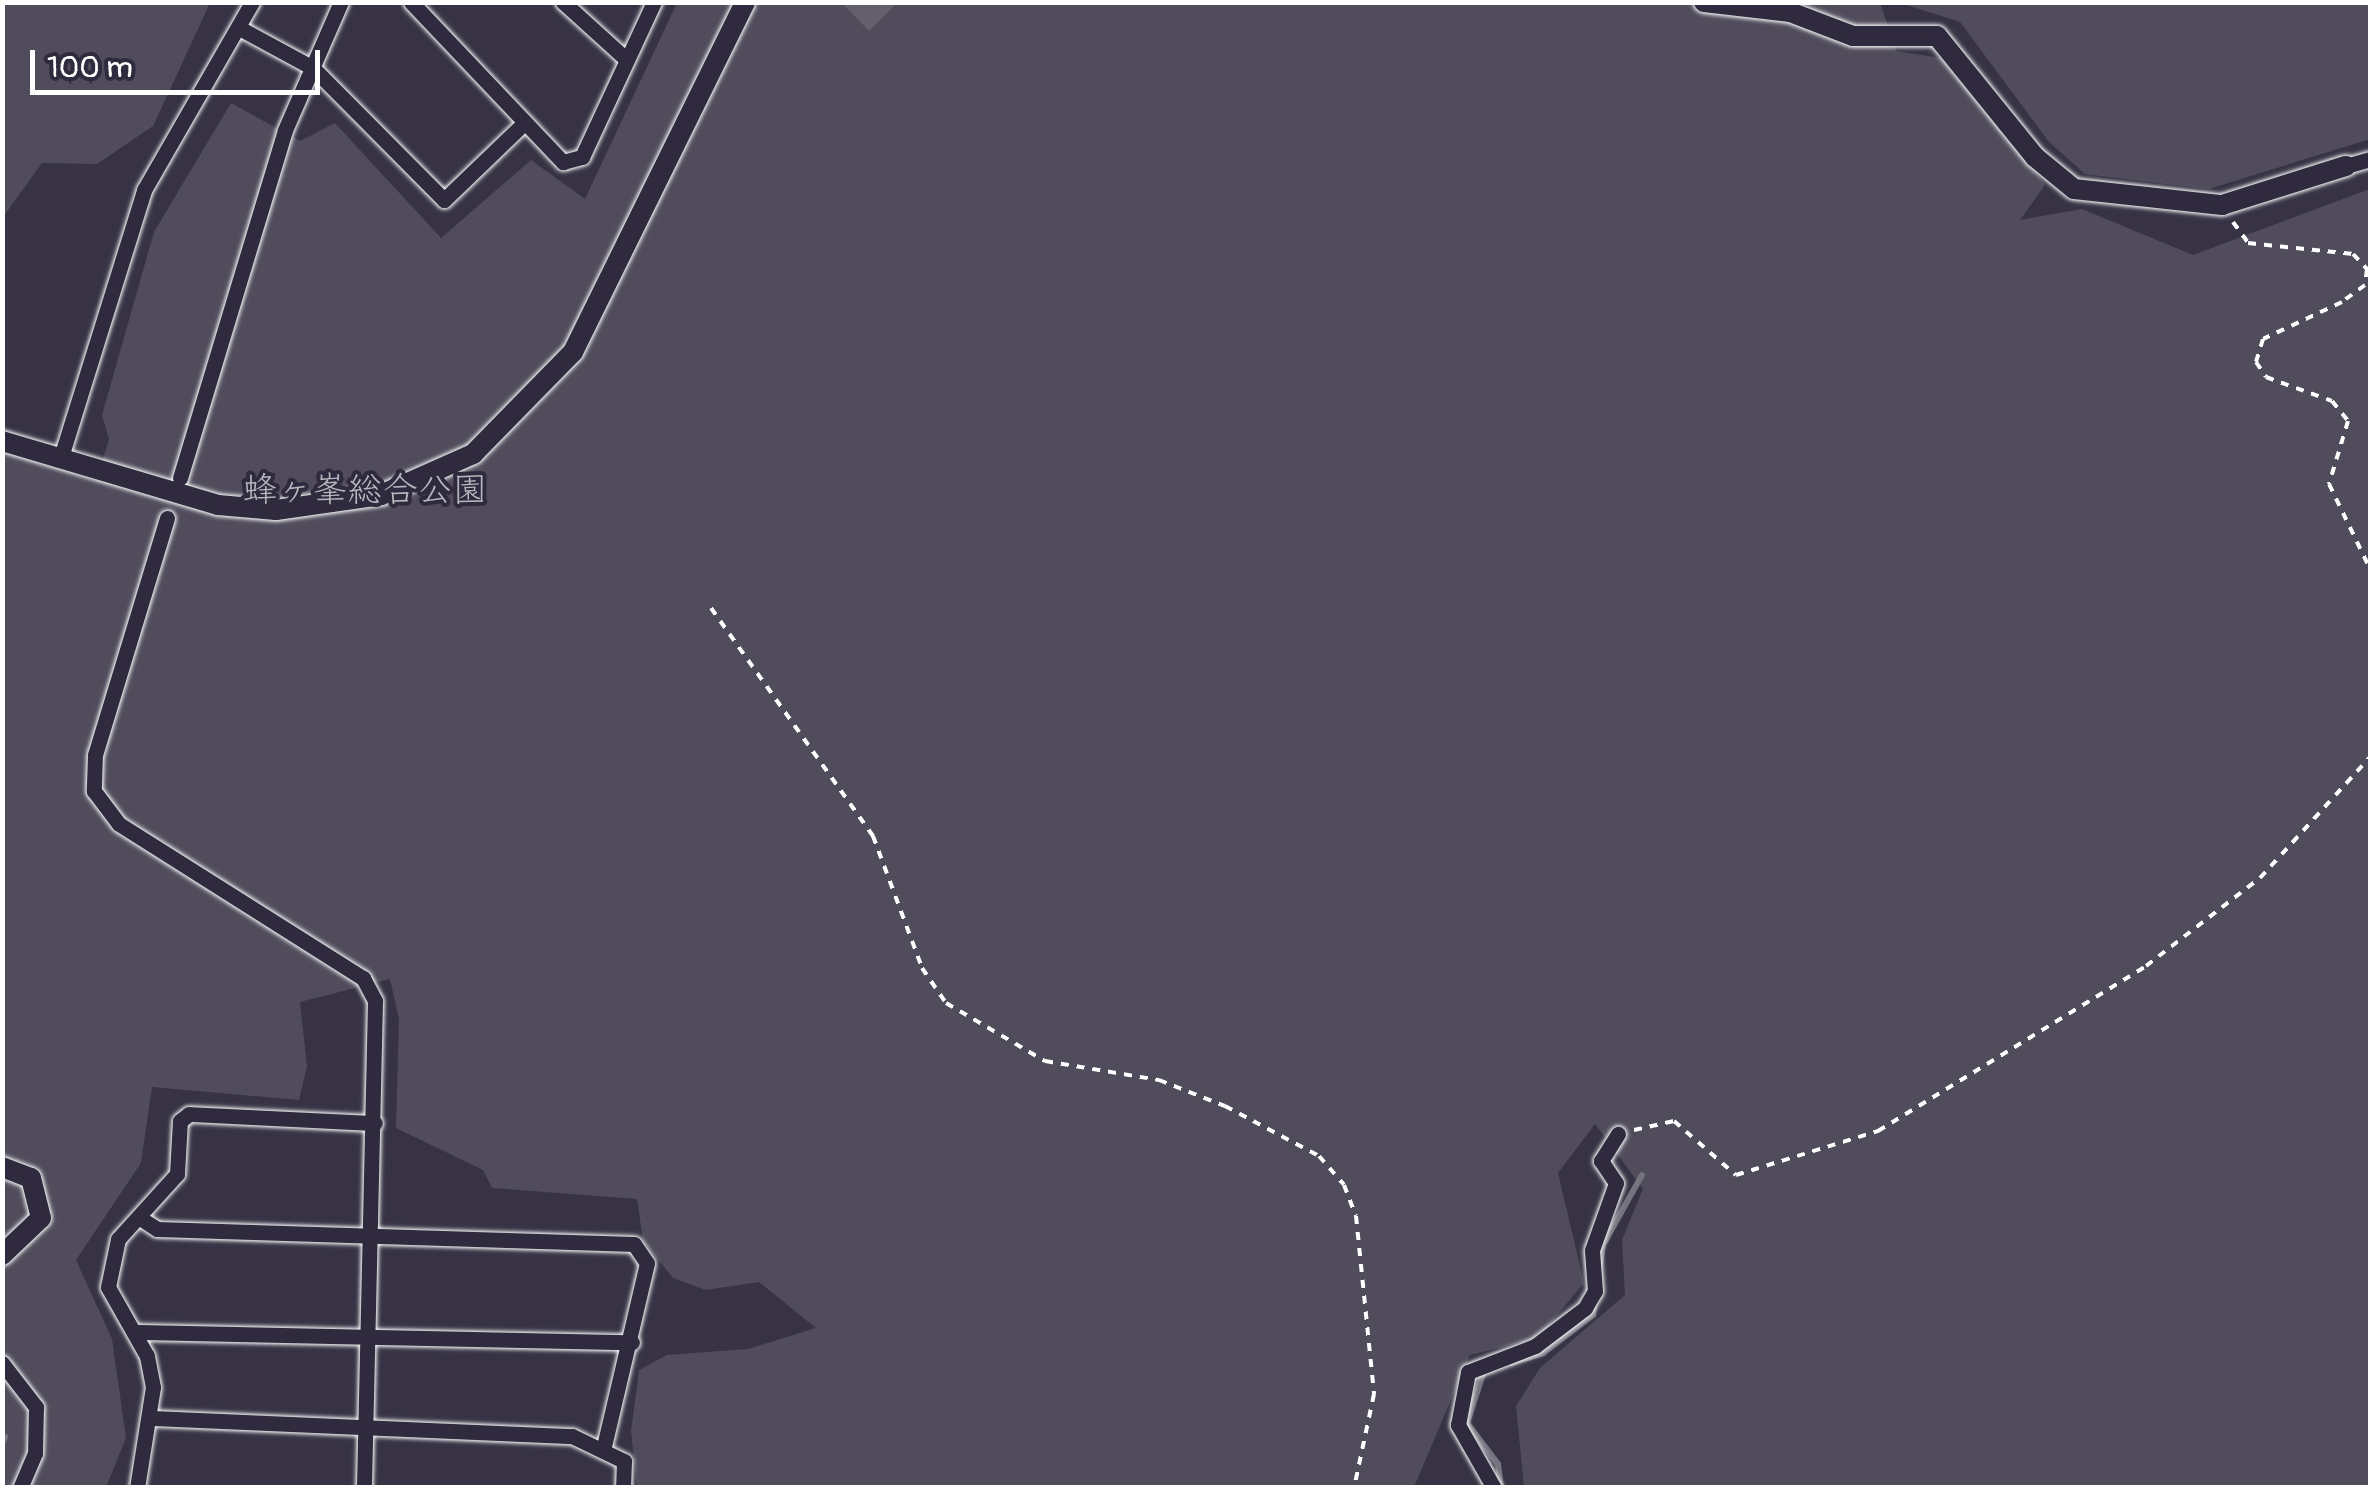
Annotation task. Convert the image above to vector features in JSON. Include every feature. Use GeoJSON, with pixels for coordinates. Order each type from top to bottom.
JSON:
{"type":"FeatureCollection","features":[{"type":"Feature","properties":{"kind":"street"},"geometry":{"type":"LineString","coordinates":[[61,457],[144,190],[241,28],[252,2]]}},
{"type":"Feature","properties":{"kind":"street"},"geometry":{"type":"LineString","coordinates":[[180,478],[264,196],[342,2]]}},
{"type":"Feature","properties":{"kind":"street"},"geometry":{"type":"LineString","coordinates":[[411,2],[563,162],[582,156],[654,2]]}},
{"type":"Feature","properties":{"kind":"street"},"geometry":{"type":"LineString","coordinates":[[564,2],[626,60]]}},
{"type":"Feature","properties":{"kind":"street"},"geometry":{"type":"LineString","coordinates":[[2,440],[218,505],[276,510],[381,495],[474,454],[574,352],[745,2]]}},
{"type":"Feature","properties":{"kind":"street"},"geometry":{"type":"LineString","coordinates":[[1704,2],[1790,12],[1852,36],[1937,36],[2055,177],[2093,193],[2222,205],[2370,159]]}},
{"type":"Feature","properties":{"kind":"street"},"geometry":{"type":"LineString","coordinates":[[241,28],[313,68],[444,200],[525,122]]}},
{"type":"Feature","properties":{"kind":"street"},"geometry":{"type":"LineString","coordinates":[[167,518],[95,755],[94,791],[119,824],[363,978],[378,1030],[364,1488]]}},
{"type":"Feature","properties":{"kind":"street"},"geometry":{"type":"LineString","coordinates":[[136,1488],[154,1418],[136,1332],[108,1287],[118,1239],[170,1189],[188,1114],[375,1123]]}},
{"type":"Feature","properties":{"kind":"street"},"geometry":{"type":"LineString","coordinates":[[1494,1488],[1458,1425],[1468,1372],[1535,1346],[1586,1308],[1594,1291],[1592,1250],[1616,1184],[1602,1161],[1618,1134]]}},
{"type":"Feature","properties":{"kind":"street"},"geometry":{"type":"LineString","coordinates":[[2,1167],[30,1178],[41,1218],[2,1254]]}},
{"type":"Feature","properties":{"kind":"street"},"geometry":{"type":"LineString","coordinates":[[140,1218],[156,1229],[634,1244],[647,1263],[632,1342],[604,1447]]}},
{"type":"Feature","properties":{"kind":"street"},"geometry":{"type":"LineString","coordinates":[[136,1332],[369,1332],[632,1342]]}},
{"type":"Feature","properties":{"kind":"street"},"geometry":{"type":"LineString","coordinates":[[2,1363],[36,1407],[35,1452],[20,1488]]}},
{"type":"Feature","properties":{"kind":"street"},"geometry":{"type":"LineString","coordinates":[[154,1418],[572,1436],[604,1447],[624,1461],[623,1488]]}},
{"type":"Feature","properties":{"kind":"path"},"geometry":{"type":"LineString","coordinates":[[2222,205],[2248,243],[2353,254],[2367,268],[2364,285],[2342,302],[2263,339],[2256,362],[2266,377],[2332,401],[2348,420],[2330,484],[2370,568]]}},
{"type":"Feature","properties":{"kind":"path"},"geometry":{"type":"LineString","coordinates":[[711,608],[873,836],[922,968],[946,1003],[1045,1061],[1159,1080],[1225,1106],[1319,1156],[1344,1185],[1356,1216],[1374,1394],[1354,1488]]}},
{"type":"Feature","properties":{"kind":"path"},"geometry":{"type":"LineString","coordinates":[[1618,1134],[1674,1121],[1736,1175],[1878,1132],[2146,966],[2260,878],[2370,757]]}},
{"type":"Feature","properties":{"kind":"green space"},"geometry":{"type":"Polygon","coordinates":[[[3,2],[210,3],[153,126],[97,164],[42,163],[3,217],[3,2]]]}},
{"type":"Feature","properties":{"kind":"green space","name":"蜂ヶ峯総合公園"},"geometry":{"type":"Polygon","coordinates":[[[1880,2],[1896,51],[1948,59],[2045,185],[2020,220],[2082,209],[2193,255],[2370,189],[2370,1487],[1524,1487],[1516,1406],[1540,1368],[1625,1295],[1622,1240],[1643,1189],[1595,1124],[1558,1173],[1584,1283],[1538,1338],[1470,1355],[1414,1487],[637,1487],[631,1431],[639,1370],[667,1355],[748,1349],[816,1328],[759,1282],[706,1290],[673,1278],[643,1241],[637,1199],[492,1188],[483,1170],[396,1128],[399,1019],[390,979],[300,1002],[307,1066],[299,1100],[152,1087],[141,1163],[76,1260],[112,1339],[126,1438],[106,1487],[3,1488],[3,451],[96,481],[109,439],[102,415],[154,232],[231,103],[300,141],[335,123],[441,238],[531,160],[585,199],[677,3],[1880,2]]]}},
{"type":"Feature","properties":{"kind":"green space"},"geometry":{"type":"Polygon","coordinates":[[[1901,3],[2370,3],[2370,139],[2209,189],[2085,174],[2049,142],[1960,22],[1901,3]]]}},
{"type":"Feature","properties":{"kind":"building"},"geometry":{"type":"Polygon","coordinates":[[[841,2],[898,2],[869,31],[841,2]]]}},
{"type":"Feature","properties":{"kind":"waterway"},"geometry":{"type":"LineString","coordinates":[[1511,1363],[1543,1353],[1593,1315],[1603,1245],[1642,1175]]}},
{"type":"Feature","properties":{"kind":"waterway"},"geometry":{"type":"LineString","coordinates":[[1484,1371],[1467,1423],[1498,1464],[1501,1488]]}},
{"type":"Feature","properties":{"kind":"waterway"},"geometry":{"type":"LineString","coordinates":[[2,1443],[5,1437]]}}]}
